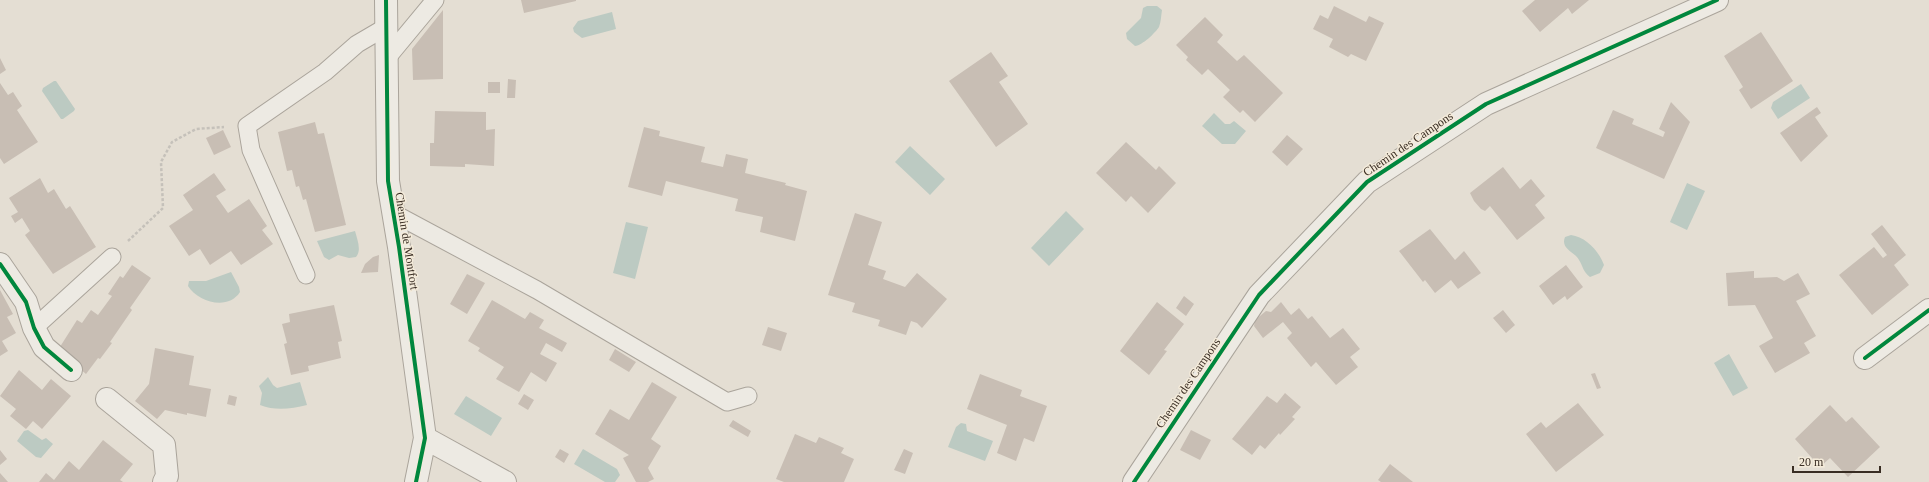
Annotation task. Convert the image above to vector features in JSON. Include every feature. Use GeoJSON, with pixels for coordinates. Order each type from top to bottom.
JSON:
{"type":"FeatureCollection","features":[{"type":"Feature","properties":{"kind":"street","name":"Chemin de Montfort"},"geometry":{"type":"LineString","coordinates":[[386,0],[388,181],[425,438],[416,482]]}},
{"type":"Feature","properties":{"kind":"street","name":"Chemin des Campons"},"geometry":{"type":"LineString","coordinates":[[1134,482],[1259,295],[1367,182],[1486,104],[1717,0]]}},
{"type":"Feature","properties":{"kind":"street"},"geometry":{"type":"LineString","coordinates":[[0,264],[26,302],[34,328],[44,347],[71,370]]}},
{"type":"Feature","properties":{"kind":"street"},"geometry":{"type":"LineString","coordinates":[[1865,358],[1929,310]]}},
{"type":"Feature","properties":{"kind":"street"},"geometry":{"type":"LineString","coordinates":[[107,399],[164,445],[167,476],[164,482]]}},
{"type":"Feature","properties":{"kind":"street"},"geometry":{"type":"LineString","coordinates":[[425,438],[505,482]]}},
{"type":"Feature","properties":{"kind":"lane"},"geometry":{"type":"LineString","coordinates":[[386,58],[435,0]]}},
{"type":"Feature","properties":{"kind":"lane"},"geometry":{"type":"LineString","coordinates":[[306,275],[252,150],[247,126],[325,72],[357,44],[386,27]]}},
{"type":"Feature","properties":{"kind":"lane"},"geometry":{"type":"LineString","coordinates":[[393,212],[538,290],[727,402],[748,396]]}},
{"type":"Feature","properties":{"kind":"lane"},"geometry":{"type":"LineString","coordinates":[[34,328],[112,257]]}},
{"type":"Feature","properties":{"kind":"path"},"geometry":{"type":"LineString","coordinates":[[112,257],[163,208],[160,162],[172,142],[196,129],[247,126]]}},
{"type":"Feature","properties":{"kind":"shaded area"},"geometry":{"type":"Polygon","coordinates":[[[1147,6],[1157,6],[1162,10],[1160,25],[1148,38],[1135,46],[1127,39],[1126,33],[1141,18],[1143,8],[1147,6]]]}},
{"type":"Feature","properties":{"kind":"shaded area"},"geometry":{"type":"Polygon","coordinates":[[[612,12],[616,29],[582,38],[574,32],[573,28],[578,21],[612,12]]]}},
{"type":"Feature","properties":{"kind":"shaded area"},"geometry":{"type":"Polygon","coordinates":[[[56,81],[75,109],[63,119],[61,119],[42,91],[43,88],[56,81]]]}},
{"type":"Feature","properties":{"kind":"shaded area"},"geometry":{"type":"Polygon","coordinates":[[[1801,84],[1810,98],[1778,119],[1771,108],[1773,102],[1801,84]]]}},
{"type":"Feature","properties":{"kind":"shaded area"},"geometry":{"type":"Polygon","coordinates":[[[1214,113],[1225,124],[1230,124],[1234,121],[1246,131],[1235,144],[1222,144],[1202,126],[1214,113]]]}},
{"type":"Feature","properties":{"kind":"shaded area"},"geometry":{"type":"Polygon","coordinates":[[[910,146],[945,179],[930,195],[895,162],[910,146]]]}},
{"type":"Feature","properties":{"kind":"shaded area"},"geometry":{"type":"Polygon","coordinates":[[[1687,183],[1705,191],[1687,230],[1670,222],[1687,183]]]}},
{"type":"Feature","properties":{"kind":"shaded area"},"geometry":{"type":"Polygon","coordinates":[[[1066,211],[1084,229],[1049,266],[1031,248],[1066,211]]]}},
{"type":"Feature","properties":{"kind":"shaded area"},"geometry":{"type":"Polygon","coordinates":[[[626,222],[648,227],[635,279],[613,273],[626,222]]]}},
{"type":"Feature","properties":{"kind":"shaded area"},"geometry":{"type":"Polygon","coordinates":[[[355,231],[359,248],[356,257],[349,258],[338,255],[329,260],[324,257],[317,241],[355,231]]]}},
{"type":"Feature","properties":{"kind":"shaded area"},"geometry":{"type":"Polygon","coordinates":[[[1571,235],[1577,236],[1587,242],[1599,255],[1604,265],[1600,273],[1590,277],[1584,271],[1577,257],[1565,245],[1565,237],[1571,235]]]}},
{"type":"Feature","properties":{"kind":"shaded area"},"geometry":{"type":"Polygon","coordinates":[[[231,272],[240,292],[235,298],[228,301],[221,303],[206,300],[193,292],[188,286],[189,281],[206,281],[231,272]]]}},
{"type":"Feature","properties":{"kind":"shaded area"},"geometry":{"type":"Polygon","coordinates":[[[1729,354],[1748,388],[1733,396],[1714,363],[1729,354]]]}},
{"type":"Feature","properties":{"kind":"shaded area"},"geometry":{"type":"Polygon","coordinates":[[[268,377],[277,388],[300,382],[307,405],[283,409],[260,405],[262,393],[259,386],[268,377]]]}},
{"type":"Feature","properties":{"kind":"shaded area"},"geometry":{"type":"Polygon","coordinates":[[[466,396],[502,418],[491,436],[454,414],[466,396]]]}},
{"type":"Feature","properties":{"kind":"shaded area"},"geometry":{"type":"Polygon","coordinates":[[[961,423],[966,424],[967,431],[993,441],[985,461],[948,447],[956,427],[961,423]]]}},
{"type":"Feature","properties":{"kind":"shaded area"},"geometry":{"type":"Polygon","coordinates":[[[28,430],[42,440],[46,438],[53,444],[41,458],[36,457],[17,441],[24,431],[28,430]]]}},
{"type":"Feature","properties":{"kind":"shaded area"},"geometry":{"type":"Polygon","coordinates":[[[583,449],[617,469],[620,475],[615,482],[605,482],[574,464],[583,449]]]}},
{"type":"Feature","properties":{"kind":"building"},"geometry":{"type":"Polygon","coordinates":[[[521,0],[576,0],[576,1],[524,13],[521,0]]]}},
{"type":"Feature","properties":{"kind":"building"},"geometry":{"type":"Polygon","coordinates":[[[1535,0],[1589,0],[1572,14],[1568,8],[1540,32],[1522,11],[1535,0]]]}},
{"type":"Feature","properties":{"kind":"building"},"geometry":{"type":"Polygon","coordinates":[[[1334,6],[1366,22],[1369,16],[1384,23],[1366,61],[1351,54],[1348,57],[1329,47],[1333,39],[1313,29],[1320,15],[1328,19],[1334,6]]]}},
{"type":"Feature","properties":{"kind":"building"},"geometry":{"type":"Polygon","coordinates":[[[443,10],[443,79],[413,80],[412,49],[443,10]]]}},
{"type":"Feature","properties":{"kind":"building"},"geometry":{"type":"Polygon","coordinates":[[[1205,17],[1223,35],[1217,42],[1237,61],[1244,55],[1283,93],[1255,122],[1243,110],[1240,113],[1223,97],[1230,90],[1208,69],[1202,75],[1186,60],[1188,57],[1176,45],[1205,17]]]}},
{"type":"Feature","properties":{"kind":"building"},"geometry":{"type":"Polygon","coordinates":[[[1761,32],[1793,81],[1751,109],[1739,90],[1743,87],[1724,56],[1761,32]]]}},
{"type":"Feature","properties":{"kind":"building"},"geometry":{"type":"Polygon","coordinates":[[[991,52],[1008,76],[999,82],[1028,124],[996,147],[949,81],[991,52]]]}},
{"type":"Feature","properties":{"kind":"building"},"geometry":{"type":"Polygon","coordinates":[[[0,58],[6,70],[0,74],[0,58]]]}},
{"type":"Feature","properties":{"kind":"building"},"geometry":{"type":"Polygon","coordinates":[[[508,79],[516,80],[515,98],[507,98],[508,79]]]}},
{"type":"Feature","properties":{"kind":"building"},"geometry":{"type":"Polygon","coordinates":[[[488,82],[500,82],[500,93],[488,93],[488,82]]]}},
{"type":"Feature","properties":{"kind":"building"},"geometry":{"type":"Polygon","coordinates":[[[0,83],[8,95],[13,92],[22,106],[17,110],[38,142],[4,164],[0,158],[0,83]]]}},
{"type":"Feature","properties":{"kind":"building"},"geometry":{"type":"Polygon","coordinates":[[[1671,102],[1690,122],[1664,179],[1596,148],[1613,110],[1634,119],[1632,124],[1663,137],[1665,132],[1659,129],[1671,102]]]}},
{"type":"Feature","properties":{"kind":"building"},"geometry":{"type":"Polygon","coordinates":[[[1817,107],[1821,113],[1815,117],[1828,136],[1801,162],[1780,133],[1817,107]]]}},
{"type":"Feature","properties":{"kind":"building"},"geometry":{"type":"Polygon","coordinates":[[[435,111],[486,112],[486,130],[495,129],[494,166],[465,164],[465,167],[430,166],[430,143],[434,143],[435,111]]]}},
{"type":"Feature","properties":{"kind":"building"},"geometry":{"type":"Polygon","coordinates":[[[315,122],[318,134],[324,133],[346,225],[315,232],[306,199],[303,200],[299,186],[296,187],[292,170],[287,171],[278,132],[315,122]]]}},
{"type":"Feature","properties":{"kind":"building"},"geometry":{"type":"Polygon","coordinates":[[[644,127],[660,131],[659,136],[705,147],[701,162],[723,167],[726,154],[748,159],[745,173],[786,183],[785,185],[807,191],[795,241],[760,232],[763,217],[735,211],[738,199],[666,181],[662,196],[628,187],[644,127]]]}},
{"type":"Feature","properties":{"kind":"building"},"geometry":{"type":"Polygon","coordinates":[[[223,130],[231,147],[214,155],[206,138],[223,130]]]}},
{"type":"Feature","properties":{"kind":"building"},"geometry":{"type":"Polygon","coordinates":[[[1287,135],[1303,149],[1287,166],[1272,152],[1287,135]]]}},
{"type":"Feature","properties":{"kind":"building"},"geometry":{"type":"Polygon","coordinates":[[[1126,142],[1156,170],[1159,166],[1176,183],[1148,213],[1131,196],[1126,202],[1096,173],[1126,142]]]}},
{"type":"Feature","properties":{"kind":"building"},"geometry":{"type":"Polygon","coordinates":[[[1503,167],[1520,189],[1531,179],[1545,196],[1535,205],[1545,218],[1517,240],[1490,206],[1485,211],[1481,209],[1474,201],[1470,193],[1503,167]]]}},
{"type":"Feature","properties":{"kind":"building"},"geometry":{"type":"Polygon","coordinates":[[[214,173],[226,190],[216,196],[228,213],[249,199],[267,226],[262,230],[273,244],[241,265],[231,251],[210,265],[200,249],[189,256],[169,226],[193,210],[183,195],[214,173]]]}},
{"type":"Feature","properties":{"kind":"building"},"geometry":{"type":"Polygon","coordinates":[[[40,178],[48,193],[54,189],[66,209],[70,206],[96,247],[53,274],[25,235],[30,231],[22,218],[15,223],[11,216],[18,212],[9,198],[40,178]]]}},
{"type":"Feature","properties":{"kind":"building"},"geometry":{"type":"Polygon","coordinates":[[[855,213],[882,222],[868,265],[886,271],[883,279],[905,287],[917,273],[947,299],[922,328],[917,323],[911,321],[906,335],[878,326],[880,320],[852,312],[855,303],[828,295],[855,213]]]}},
{"type":"Feature","properties":{"kind":"building"},"geometry":{"type":"Polygon","coordinates":[[[1882,225],[1906,255],[1894,265],[1909,285],[1872,315],[1839,275],[1874,247],[1883,258],[1887,255],[1871,234],[1882,225]]]}},
{"type":"Feature","properties":{"kind":"building"},"geometry":{"type":"Polygon","coordinates":[[[1430,229],[1455,260],[1464,251],[1481,273],[1458,289],[1451,280],[1435,293],[1425,280],[1423,282],[1399,251],[1430,229]]]}},
{"type":"Feature","properties":{"kind":"building"},"geometry":{"type":"Polygon","coordinates":[[[379,255],[378,272],[361,273],[365,264],[373,257],[379,255]]]}},
{"type":"Feature","properties":{"kind":"building"},"geometry":{"type":"Polygon","coordinates":[[[132,265],[151,278],[130,308],[132,310],[110,342],[112,343],[86,374],[58,350],[77,320],[82,323],[91,310],[98,315],[112,296],[108,294],[120,276],[123,278],[132,265]]]}},
{"type":"Feature","properties":{"kind":"building"},"geometry":{"type":"Polygon","coordinates":[[[1566,265],[1583,287],[1567,300],[1565,296],[1553,305],[1539,286],[1566,265]]]}},
{"type":"Feature","properties":{"kind":"building"},"geometry":{"type":"Polygon","coordinates":[[[1754,271],[1754,278],[1777,277],[1784,281],[1798,273],[1810,294],[1796,301],[1816,336],[1804,343],[1810,353],[1775,373],[1759,346],[1773,338],[1755,305],[1728,306],[1726,273],[1754,271]]]}},
{"type":"Feature","properties":{"kind":"building"},"geometry":{"type":"Polygon","coordinates":[[[467,274],[485,283],[467,314],[450,304],[467,274]]]}},
{"type":"Feature","properties":{"kind":"building"},"geometry":{"type":"Polygon","coordinates":[[[0,290],[13,314],[7,317],[16,333],[2,341],[8,351],[0,356],[0,290]]]}},
{"type":"Feature","properties":{"kind":"building"},"geometry":{"type":"Polygon","coordinates":[[[1184,296],[1194,304],[1186,316],[1176,308],[1184,296]]]}},
{"type":"Feature","properties":{"kind":"building"},"geometry":{"type":"Polygon","coordinates":[[[492,300],[525,319],[530,312],[544,320],[539,328],[567,343],[562,352],[546,343],[540,354],[557,363],[546,382],[531,372],[519,392],[496,379],[504,367],[478,351],[480,348],[468,341],[492,300]]]}},
{"type":"Feature","properties":{"kind":"building"},"geometry":{"type":"Polygon","coordinates":[[[1157,302],[1184,324],[1164,350],[1167,351],[1149,375],[1120,351],[1157,302]]]}},
{"type":"Feature","properties":{"kind":"building"},"geometry":{"type":"Polygon","coordinates":[[[1281,302],[1291,315],[1299,308],[1308,319],[1312,316],[1330,338],[1343,328],[1360,349],[1350,357],[1358,367],[1336,385],[1316,362],[1311,367],[1287,338],[1292,333],[1283,322],[1263,338],[1254,326],[1255,320],[1266,311],[1271,312],[1281,302]]]}},
{"type":"Feature","properties":{"kind":"building"},"geometry":{"type":"Polygon","coordinates":[[[334,305],[342,341],[338,342],[341,358],[308,366],[309,371],[291,375],[284,344],[287,343],[282,324],[290,322],[289,314],[334,305]]]}},
{"type":"Feature","properties":{"kind":"building"},"geometry":{"type":"Polygon","coordinates":[[[1503,310],[1515,325],[1506,333],[1493,318],[1503,310]]]}},
{"type":"Feature","properties":{"kind":"building"},"geometry":{"type":"Polygon","coordinates":[[[768,327],[787,333],[781,351],[762,345],[768,327]]]}},
{"type":"Feature","properties":{"kind":"building"},"geometry":{"type":"Polygon","coordinates":[[[155,348],[194,356],[189,385],[211,389],[206,417],[187,413],[187,415],[165,410],[157,419],[135,401],[149,384],[155,348]]]}},
{"type":"Feature","properties":{"kind":"building"},"geometry":{"type":"Polygon","coordinates":[[[615,349],[636,362],[629,372],[609,360],[615,349]]]}},
{"type":"Feature","properties":{"kind":"building"},"geometry":{"type":"Polygon","coordinates":[[[19,370],[42,390],[51,379],[71,396],[42,429],[33,421],[26,429],[10,416],[16,409],[0,396],[19,370]]]}},
{"type":"Feature","properties":{"kind":"building"},"geometry":{"type":"Polygon","coordinates":[[[1595,373],[1601,388],[1597,389],[1591,374],[1595,373]]]}},
{"type":"Feature","properties":{"kind":"building"},"geometry":{"type":"Polygon","coordinates":[[[980,374],[1022,390],[1020,396],[1047,406],[1034,442],[1024,438],[1016,461],[997,453],[1007,425],[967,409],[980,374]]]}},
{"type":"Feature","properties":{"kind":"building"},"geometry":{"type":"Polygon","coordinates":[[[652,382],[677,397],[651,439],[661,446],[648,468],[654,479],[648,482],[636,482],[623,458],[629,455],[595,434],[610,409],[629,420],[652,382]]]}},
{"type":"Feature","properties":{"kind":"building"},"geometry":{"type":"Polygon","coordinates":[[[1285,393],[1301,407],[1292,417],[1295,419],[1280,435],[1279,433],[1265,449],[1260,445],[1252,455],[1232,439],[1267,396],[1277,403],[1285,393]]]}},
{"type":"Feature","properties":{"kind":"building"},"geometry":{"type":"Polygon","coordinates":[[[524,394],[534,400],[528,410],[518,404],[524,394]]]}},
{"type":"Feature","properties":{"kind":"building"},"geometry":{"type":"Polygon","coordinates":[[[229,395],[237,397],[235,406],[227,404],[229,395]]]}},
{"type":"Feature","properties":{"kind":"building"},"geometry":{"type":"Polygon","coordinates":[[[1578,403],[1604,435],[1556,472],[1526,434],[1541,422],[1546,428],[1578,403]]]}},
{"type":"Feature","properties":{"kind":"building"},"geometry":{"type":"Polygon","coordinates":[[[1830,405],[1846,422],[1852,417],[1880,447],[1848,477],[1830,458],[1820,467],[1795,439],[1830,405]]]}},
{"type":"Feature","properties":{"kind":"building"},"geometry":{"type":"Polygon","coordinates":[[[733,420],[751,431],[748,437],[729,426],[733,420]]]}},
{"type":"Feature","properties":{"kind":"building"},"geometry":{"type":"Polygon","coordinates":[[[1191,430],[1211,440],[1200,460],[1180,450],[1191,430]]]}},
{"type":"Feature","properties":{"kind":"building"},"geometry":{"type":"Polygon","coordinates":[[[795,434],[816,443],[819,437],[844,448],[841,453],[854,459],[844,482],[784,482],[776,479],[795,434]]]}},
{"type":"Feature","properties":{"kind":"building"},"geometry":{"type":"Polygon","coordinates":[[[103,440],[133,464],[120,480],[123,482],[39,482],[46,473],[54,480],[69,461],[79,470],[103,440]]]}},
{"type":"Feature","properties":{"kind":"building"},"geometry":{"type":"Polygon","coordinates":[[[560,449],[569,454],[564,463],[555,457],[560,449]]]}},
{"type":"Feature","properties":{"kind":"building"},"geometry":{"type":"Polygon","coordinates":[[[904,449],[913,453],[905,474],[894,470],[904,449]]]}},
{"type":"Feature","properties":{"kind":"building"},"geometry":{"type":"Polygon","coordinates":[[[0,450],[7,459],[0,465],[0,450]]]}},
{"type":"Feature","properties":{"kind":"building"},"geometry":{"type":"Polygon","coordinates":[[[1390,464],[1413,482],[1381,482],[1378,480],[1390,464]]]}},
{"type":"Feature","properties":{"kind":"building"},"geometry":{"type":"Polygon","coordinates":[[[0,473],[8,482],[0,482],[0,473]]]}},
{"type":"Feature","properties":{"kind":"cycle path"},"geometry":{"type":"LineString","coordinates":[[386,0],[388,181],[399,247],[425,438],[416,482]]}},
{"type":"Feature","properties":{"kind":"cycle path"},"geometry":{"type":"LineString","coordinates":[[1134,482],[1259,295],[1367,182],[1486,104],[1717,0]]}},
{"type":"Feature","properties":{"kind":"cycle path"},"geometry":{"type":"LineString","coordinates":[[0,264],[26,302],[34,328],[44,347],[71,370]]}},
{"type":"Feature","properties":{"kind":"cycle path"},"geometry":{"type":"LineString","coordinates":[[1865,358],[1929,310]]}}]}
